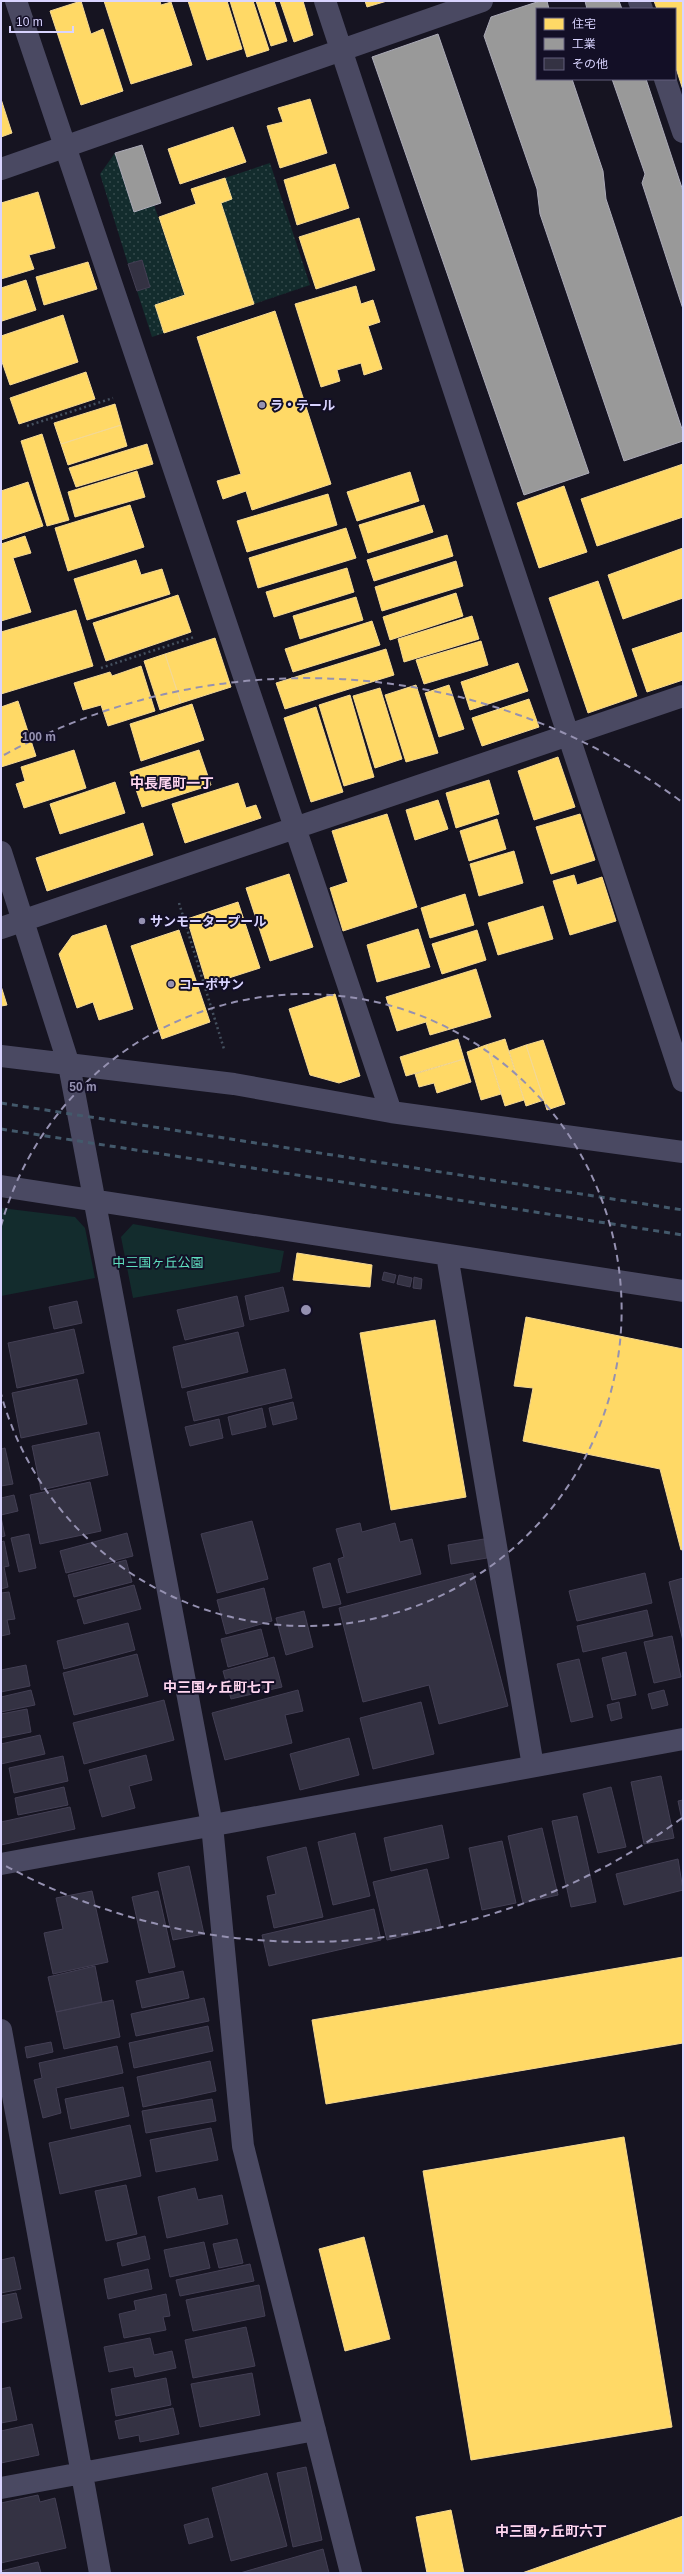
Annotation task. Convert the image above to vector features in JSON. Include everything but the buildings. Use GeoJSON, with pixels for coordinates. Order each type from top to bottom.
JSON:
{"type":"FeatureCollection","features":[{"type":"Feature","properties":{"kind":"street"},"geometry":{"type":"LineString","coordinates":[[16,1],[391,1112]]}},
{"type":"Feature","properties":{"kind":"street"},"geometry":{"type":"LineString","coordinates":[[325,1],[683,1081]]}},
{"type":"Feature","properties":{"kind":"street"},"geometry":{"type":"LineString","coordinates":[[1,169],[66,148],[482,1]]}},
{"type":"Feature","properties":{"kind":"street"},"geometry":{"type":"LineString","coordinates":[[665,80],[683,132]]}},
{"type":"Feature","properties":{"kind":"street"},"geometry":{"type":"LineString","coordinates":[[1,928],[683,696]]}},
{"type":"Feature","properties":{"kind":"street"},"geometry":{"type":"LineString","coordinates":[[1,852],[25,920],[69,1065],[96,1199],[212,1825],[243,2146],[351,2573]]}},
{"type":"Feature","properties":{"kind":"street"},"geometry":{"type":"LineString","coordinates":[[1,1056],[234,1084],[391,1112],[683,1152]]}},
{"type":"Feature","properties":{"kind":"street"},"geometry":{"type":"LineString","coordinates":[[1,1186],[96,1199],[683,1291]]}},
{"type":"Feature","properties":{"kind":"street"},"geometry":{"type":"LineString","coordinates":[[447,1255],[533,1766]]}},
{"type":"Feature","properties":{"kind":"street"},"geometry":{"type":"LineString","coordinates":[[1,1864],[683,1739]]}},
{"type":"Feature","properties":{"kind":"street"},"geometry":{"type":"LineString","coordinates":[[1,2030],[100,2573]]}},
{"type":"Feature","properties":{"kind":"street"},"geometry":{"type":"LineString","coordinates":[[1,2488],[315,2430]]}},
{"type":"Feature","properties":{"kind":"path"},"geometry":{"type":"LineString","coordinates":[[27,426],[146,387]]}},
{"type":"Feature","properties":{"kind":"path"},"geometry":{"type":"LineString","coordinates":[[100,668],[227,626]]}},
{"type":"Feature","properties":{"kind":"path"},"geometry":{"type":"LineString","coordinates":[[169,870],[234,1084]]}},
{"type":"Feature","properties":{"kind":"green space"},"geometry":{"type":"Polygon","coordinates":[[[115,153],[134,212],[154,205],[185,295],[155,305],[164,333],[152,337],[137,291],[150,287],[142,260],[128,264],[100,174],[115,153]]]}},
{"type":"Feature","properties":{"kind":"green space"},"geometry":{"type":"Polygon","coordinates":[[[270,163],[310,285],[254,304],[221,203],[231,199],[225,178],[270,163]]]}},
{"type":"Feature","properties":{"kind":"green space","name":"中三国ヶ丘公園"},"geometry":{"type":"Polygon","coordinates":[[[1,1208],[75,1217],[85,1228],[95,1278],[1,1296],[1,1208]]]}},
{"type":"Feature","properties":{"kind":"green space","name":"中三国ヶ丘公園"},"geometry":{"type":"Polygon","coordinates":[[[133,1224],[284,1251],[280,1272],[133,1298],[121,1237],[133,1224]]]}},
{"type":"Feature","properties":{"kind":"railway"},"geometry":{"type":"LineString","coordinates":[[1,1103],[683,1210]]}},
{"type":"Feature","properties":{"kind":"railway"},"geometry":{"type":"LineString","coordinates":[[1,1129],[683,1235]]}},
{"type":"Feature","properties":{"kind":"place","name":"ラ・テール"},"geometry":{"type":"Point","coordinates":[262,405]}},
{"type":"Feature","properties":{"kind":"place","name":"サンモータープール"},"geometry":{"type":"Point","coordinates":[142,921]}},
{"type":"Feature","properties":{"kind":"place","name":"コーポサン"},"geometry":{"type":"Point","coordinates":[171,984]}},
{"type":"Feature","properties":{"kind":"district","name":"中長尾町一丁"},"geometry":{"type":"Point","coordinates":[172,783]}},
{"type":"Feature","properties":{"kind":"district","name":"中三国ヶ丘町七丁"},"geometry":{"type":"Point","coordinates":[219,1687]}},
{"type":"Feature","properties":{"kind":"district","name":"中三国ヶ丘町六丁"},"geometry":{"type":"Point","coordinates":[551,2531]}}]}
